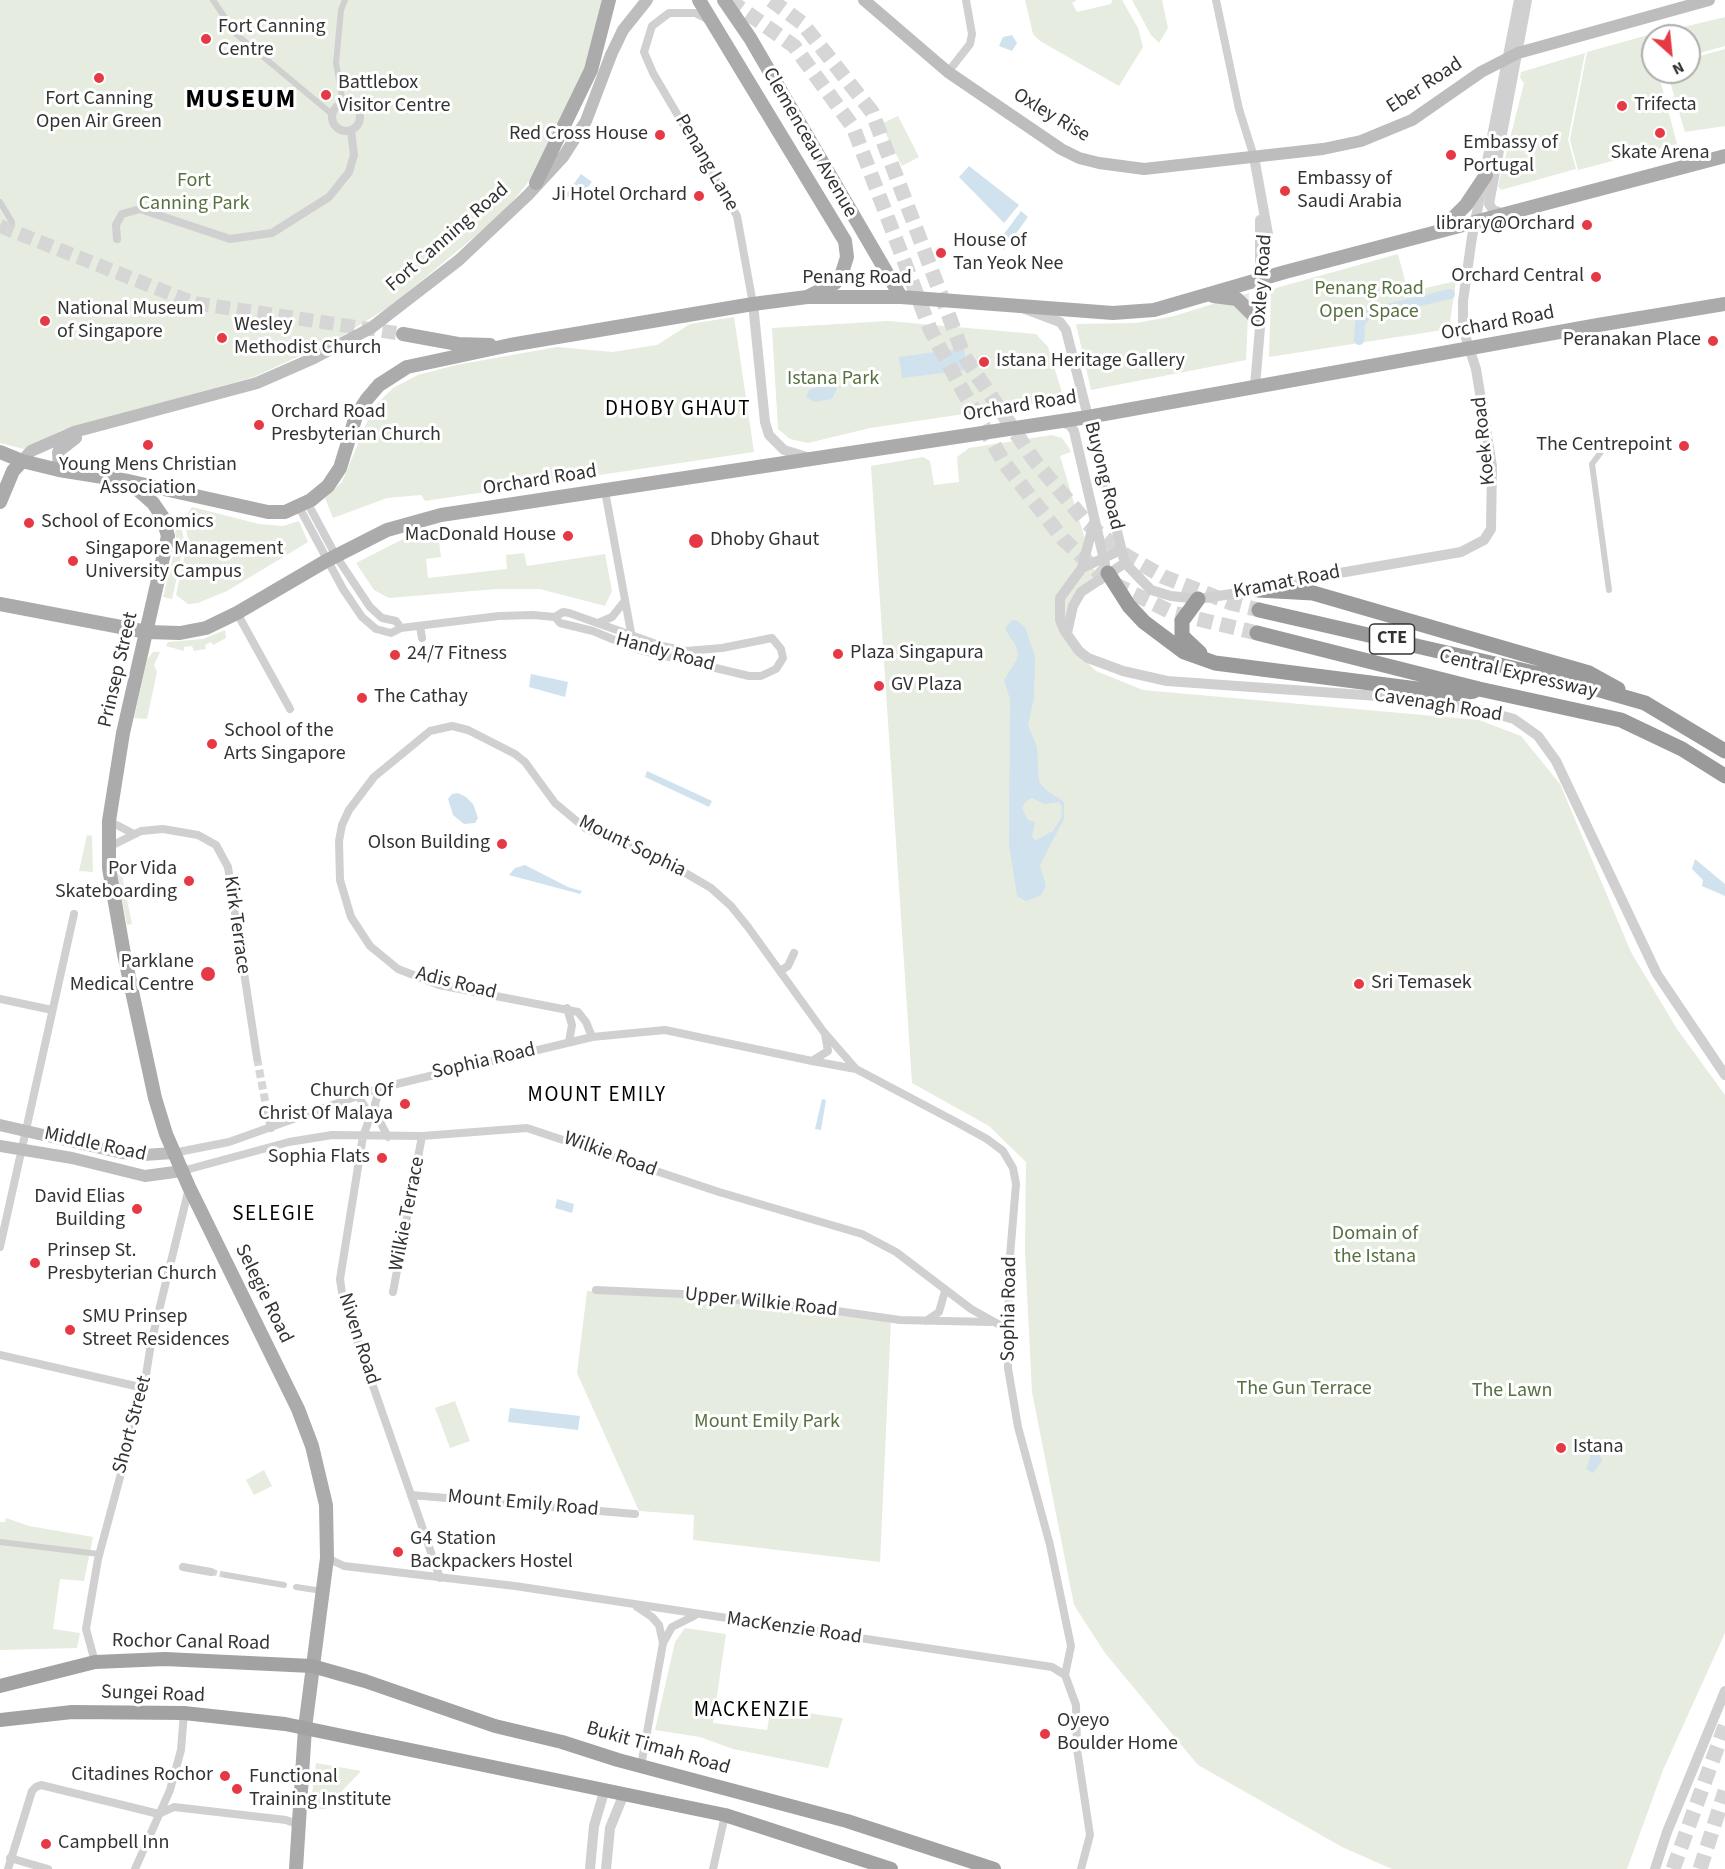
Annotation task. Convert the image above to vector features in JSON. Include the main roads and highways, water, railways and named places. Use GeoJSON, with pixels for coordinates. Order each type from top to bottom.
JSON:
{"type":"FeatureCollection","features":[{"type":"Feature","properties":{"kind":"highway"},"geometry":{"type":"LineString","coordinates":[[1106,565],[1130,606],[1144,622],[1184,652],[1215,663],[1456,694],[1479,689]]}},
{"type":"Feature","properties":{"kind":"highway"},"geometry":{"type":"LineString","coordinates":[[1258,590],[1313,593],[1590,673],[1645,703]]}},
{"type":"Feature","properties":{"kind":"highway"},"geometry":{"type":"LineString","coordinates":[[1198,599],[1182,621],[1182,636],[1189,645],[1215,663]]}},
{"type":"Feature","properties":{"kind":"highway","name":"Central Expressway"},"geometry":{"type":"LineString","coordinates":[[1259,610],[1565,680],[1645,703],[1725,751]]}},
{"type":"Feature","properties":{"kind":"highway","name":"Central Expressway"},"geometry":{"type":"LineString","coordinates":[[1257,633],[1479,689],[1621,720],[1682,749],[1725,776]]}},
{"type":"Feature","properties":{"kind":"highway","name":"Rochor Canal Road"},"geometry":{"type":"LineString","coordinates":[[0,1686],[95,1662],[165,1659],[312,1666]]}},
{"type":"Feature","properties":{"kind":"highway","name":"Bukit Timah Road"},"geometry":{"type":"LineString","coordinates":[[312,1666],[365,1681],[495,1726],[571,1744],[641,1766],[847,1821],[994,1869]]}},
{"type":"Feature","properties":{"kind":"highway","name":"Sungei Road"},"geometry":{"type":"LineString","coordinates":[[0,1720],[72,1712],[184,1713],[305,1728]]}},
{"type":"Feature","properties":{"kind":"highway"},"geometry":{"type":"LineString","coordinates":[[305,1728],[623,1796],[725,1815],[891,1869]]}},
{"type":"Feature","properties":{"kind":"main road"},"geometry":{"type":"LineString","coordinates":[[534,186],[591,70],[609,0]]}},
{"type":"Feature","properties":{"kind":"main road","name":"Fort Canning Road"},"geometry":{"type":"LineString","coordinates":[[21,462],[31,451],[46,443],[257,383],[314,358],[371,328],[441,275],[552,170],[575,141],[586,121],[623,30],[647,0]]}},
{"type":"Feature","properties":{"kind":"main road","name":"Clemenceau Avenue"},"geometry":{"type":"LineString","coordinates":[[699,0],[847,249],[846,266],[835,283],[807,297]]}},
{"type":"Feature","properties":{"kind":"main road","name":"Clemenceau Avenue"},"geometry":{"type":"LineString","coordinates":[[724,0],[762,58],[901,297]]}},
{"type":"Feature","properties":{"kind":"main road","name":"Oxley Rise"},"geometry":{"type":"LineString","coordinates":[[864,0],[948,72],[1019,122],[1079,158],[1127,168],[1144,169],[1251,157]]}},
{"type":"Feature","properties":{"kind":"main road","name":"Eber Road"},"geometry":{"type":"LineString","coordinates":[[1251,157],[1336,147],[1387,132],[1412,120],[1513,55],[1709,0]]}},
{"type":"Feature","properties":{"kind":"main road","name":"Penang Road"},"geometry":{"type":"LineString","coordinates":[[128,481],[268,512],[285,512],[303,505],[319,494],[335,478],[356,416],[379,386],[407,367],[510,345],[807,297],[901,297],[1025,308],[1137,312],[1154,310],[1262,278],[1725,156]]}},
{"type":"Feature","properties":{"kind":"main road"},"geometry":{"type":"LineString","coordinates":[[1442,230],[1466,205],[1486,175]]}},
{"type":"Feature","properties":{"kind":"main road"},"geometry":{"type":"LineString","coordinates":[[825,209],[843,199]]}},
{"type":"Feature","properties":{"kind":"main road"},"geometry":{"type":"LineString","coordinates":[[1208,295],[1238,299],[1259,321]]}},
{"type":"Feature","properties":{"kind":"main road","name":"Orchard Road"},"geometry":{"type":"LineString","coordinates":[[0,604],[147,632],[180,633],[206,628],[237,613],[331,558],[387,530],[432,517],[1089,417],[1470,350],[1598,324],[1725,304]]}},
{"type":"Feature","properties":{"kind":"main road"},"geometry":{"type":"LineString","coordinates":[[402,334],[458,344],[510,345]]}},
{"type":"Feature","properties":{"kind":"main road","name":"Fort Canning Road"},"geometry":{"type":"LineString","coordinates":[[59,470],[56,459],[63,446],[107,424]]}},
{"type":"Feature","properties":{"kind":"main road"},"geometry":{"type":"LineString","coordinates":[[0,452],[21,462],[128,481]]}},
{"type":"Feature","properties":{"kind":"main road"},"geometry":{"type":"LineString","coordinates":[[0,502],[13,471],[21,462]]}},
{"type":"Feature","properties":{"kind":"main road","name":"Prinsep Street"},"geometry":{"type":"LineString","coordinates":[[107,848],[109,820],[123,734],[168,536],[157,509],[128,481]]}},
{"type":"Feature","properties":{"kind":"main road","name":"Selegie Road"},"geometry":{"type":"LineString","coordinates":[[107,848],[138,1021],[155,1098],[173,1153],[298,1408],[312,1446],[326,1505],[327,1558],[305,1728],[296,1823],[296,1869]]}},
{"type":"Feature","properties":{"kind":"main road","name":"Middle Road"},"geometry":{"type":"LineString","coordinates":[[0,1125],[122,1153],[144,1155],[173,1153]]}},
{"type":"Feature","properties":{"kind":"main road","name":"Middle Road"},"geometry":{"type":"LineString","coordinates":[[0,1146],[72,1158],[145,1176],[182,1172]]}},
{"type":"Feature","properties":{"kind":"water"},"geometry":{"type":"Polygon","coordinates":[[[1012,35],[1017,43],[1012,51],[999,46],[1003,37],[1012,35]]]}},
{"type":"Feature","properties":{"kind":"water"},"geometry":{"type":"Polygon","coordinates":[[[969,166],[1019,205],[1004,223],[959,177],[969,166]]]}},
{"type":"Feature","properties":{"kind":"water"},"geometry":{"type":"Polygon","coordinates":[[[581,174],[592,182],[581,196],[564,197],[581,174]]]}},
{"type":"Feature","properties":{"kind":"water"},"geometry":{"type":"Polygon","coordinates":[[[1021,211],[1028,217],[1004,250],[998,242],[1021,211]]]}},
{"type":"Feature","properties":{"kind":"water"},"geometry":{"type":"Polygon","coordinates":[[[964,348],[968,370],[902,378],[899,357],[964,348]]]}},
{"type":"Feature","properties":{"kind":"water"},"geometry":{"type":"Polygon","coordinates":[[[827,382],[836,384],[837,389],[832,399],[814,402],[806,397],[809,390],[827,382]]]}},
{"type":"Feature","properties":{"kind":"water"},"geometry":{"type":"Polygon","coordinates":[[[1016,620],[1025,627],[1035,656],[1034,698],[1028,725],[1037,747],[1039,782],[1064,802],[1064,819],[1040,865],[1046,886],[1041,895],[1026,901],[1017,896],[1009,845],[1010,699],[1004,680],[1018,654],[1016,646],[1005,629],[1011,621],[1016,620]],[[1032,798],[1026,801],[1022,808],[1028,820],[1035,822],[1032,837],[1036,840],[1053,831],[1061,818],[1062,807],[1059,802],[1044,804],[1032,798]]]}},
{"type":"Feature","properties":{"kind":"water"},"geometry":{"type":"Polygon","coordinates":[[[531,674],[568,682],[565,697],[529,687],[531,674]]]}},
{"type":"Feature","properties":{"kind":"water"},"geometry":{"type":"Polygon","coordinates":[[[647,771],[712,801],[709,807],[645,777],[647,771]]]}},
{"type":"Feature","properties":{"kind":"water"},"geometry":{"type":"Polygon","coordinates":[[[458,793],[473,804],[478,818],[475,823],[464,824],[453,815],[448,799],[452,794],[458,793]]]}},
{"type":"Feature","properties":{"kind":"water"},"geometry":{"type":"Polygon","coordinates":[[[1695,859],[1725,884],[1725,896],[1702,886],[1703,880],[1692,869],[1695,859]]]}},
{"type":"Feature","properties":{"kind":"water"},"geometry":{"type":"Polygon","coordinates":[[[525,865],[568,887],[582,891],[580,894],[509,875],[515,868],[525,865]]]}},
{"type":"Feature","properties":{"kind":"water"},"geometry":{"type":"Polygon","coordinates":[[[822,1099],[826,1100],[821,1130],[815,1129],[822,1099]]]}},
{"type":"Feature","properties":{"kind":"water"},"geometry":{"type":"Polygon","coordinates":[[[557,1199],[574,1204],[572,1213],[555,1208],[557,1199]]]}},
{"type":"Feature","properties":{"kind":"water"},"geometry":{"type":"Polygon","coordinates":[[[510,1408],[580,1416],[578,1430],[508,1422],[510,1408]]]}},
{"type":"Feature","properties":{"kind":"water"},"geometry":{"type":"Polygon","coordinates":[[[1597,1447],[1602,1461],[1593,1473],[1586,1469],[1590,1459],[1589,1448],[1597,1447]]]}},
{"type":"Feature","properties":{"kind":"waterway"},"geometry":{"type":"LineString","coordinates":[[1359,340],[1360,323],[1369,313],[1450,294]]}},
{"type":"Feature","properties":{"kind":"tunnel"},"geometry":{"type":"LineString","coordinates":[[729,0],[794,46],[853,127],[930,329],[1005,464],[1063,539],[1108,581],[1173,613],[1257,633]]}},
{"type":"Feature","properties":{"kind":"tunnel"},"geometry":{"type":"LineString","coordinates":[[771,0],[802,23],[872,112],[964,356],[1034,460],[1087,523],[1125,555],[1164,577],[1231,603],[1259,610]]}},
{"type":"Feature","properties":{"kind":"tunnel"},"geometry":{"type":"LineString","coordinates":[[0,226],[194,303],[403,334]]}},
{"type":"Feature","properties":{"kind":"tunnel"},"geometry":{"type":"LineString","coordinates":[[257,1058],[267,1111]]}},
{"type":"Feature","properties":{"kind":"tunnel"},"geometry":{"type":"LineString","coordinates":[[211,1572],[226,1575]]}},
{"type":"Feature","properties":{"kind":"tunnel"},"geometry":{"type":"LineString","coordinates":[[1673,1869],[1725,1726]]}},
{"type":"Feature","properties":{"kind":"tunnel"},"geometry":{"type":"LineString","coordinates":[[1700,1869],[1725,1791]]}},
{"type":"Feature","properties":{"kind":"place","name":"Fort Canning Centre"},"geometry":{"type":"Point","coordinates":[206,39]}},
{"type":"Feature","properties":{"kind":"place","name":"Fort Canning Open Air Green"},"geometry":{"type":"Point","coordinates":[99,78]}},
{"type":"Feature","properties":{"kind":"place","name":"Battlebox Visitor Centre"},"geometry":{"type":"Point","coordinates":[326,95]}},
{"type":"Feature","properties":{"kind":"place","name":"Trifecta"},"geometry":{"type":"Point","coordinates":[1622,106]}},
{"type":"Feature","properties":{"kind":"place","name":"Skate Arena"},"geometry":{"type":"Point","coordinates":[1660,133]}},
{"type":"Feature","properties":{"kind":"place","name":"Red Cross House"},"geometry":{"type":"Point","coordinates":[660,135]}},
{"type":"Feature","properties":{"kind":"place","name":"Embassy of Portugal"},"geometry":{"type":"Point","coordinates":[1451,155]}},
{"type":"Feature","properties":{"kind":"place","name":"Embassy of Saudi Arabia"},"geometry":{"type":"Point","coordinates":[1285,191]}},
{"type":"Feature","properties":{"kind":"place","name":"Ji Hotel Orchard"},"geometry":{"type":"Point","coordinates":[699,196]}},
{"type":"Feature","properties":{"kind":"place","name":"library@Orchard"},"geometry":{"type":"Point","coordinates":[1587,225]}},
{"type":"Feature","properties":{"kind":"place","name":"House of Tan Yeok Nee"},"geometry":{"type":"Point","coordinates":[941,253]}},
{"type":"Feature","properties":{"kind":"place","name":"Orchard Central"},"geometry":{"type":"Point","coordinates":[1596,277]}},
{"type":"Feature","properties":{"kind":"place","name":"National Museum of Singapore"},"geometry":{"type":"Point","coordinates":[45,321]}},
{"type":"Feature","properties":{"kind":"place","name":"Wesley Methodist Church"},"geometry":{"type":"Point","coordinates":[222,338]}},
{"type":"Feature","properties":{"kind":"place","name":"Peranakan Place"},"geometry":{"type":"Point","coordinates":[1713,341]}},
{"type":"Feature","properties":{"kind":"place","name":"Istana Heritage Gallery"},"geometry":{"type":"Point","coordinates":[984,362]}},
{"type":"Feature","properties":{"kind":"place","name":"Orchard Road Presbyterian Church"},"geometry":{"type":"Point","coordinates":[259,425]}},
{"type":"Feature","properties":{"kind":"place","name":"Young Mens Christian Association"},"geometry":{"type":"Point","coordinates":[148,445]}},
{"type":"Feature","properties":{"kind":"place","name":"The Centrepoint"},"geometry":{"type":"Point","coordinates":[1684,446]}},
{"type":"Feature","properties":{"kind":"place","name":"School of Economics"},"geometry":{"type":"Point","coordinates":[29,523]}},
{"type":"Feature","properties":{"kind":"place","name":"MacDonald House"},"geometry":{"type":"Point","coordinates":[568,536]}},
{"type":"Feature","properties":{"kind":"place","name":"Dhoby Ghaut"},"geometry":{"type":"Point","coordinates":[696,541]}},
{"type":"Feature","properties":{"kind":"place","name":"Singapore Management University Campus"},"geometry":{"type":"Point","coordinates":[73,561]}},
{"type":"Feature","properties":{"kind":"place","name":"Plaza Singapura"},"geometry":{"type":"Point","coordinates":[838,654]}},
{"type":"Feature","properties":{"kind":"place","name":"24/7 Fitness"},"geometry":{"type":"Point","coordinates":[395,655]}},
{"type":"Feature","properties":{"kind":"place","name":"GV Plaza"},"geometry":{"type":"Point","coordinates":[879,686]}},
{"type":"Feature","properties":{"kind":"place","name":"The Cathay"},"geometry":{"type":"Point","coordinates":[362,698]}},
{"type":"Feature","properties":{"kind":"place","name":"School of the Arts Singapore"},"geometry":{"type":"Point","coordinates":[212,744]}},
{"type":"Feature","properties":{"kind":"place","name":"Olson Building"},"geometry":{"type":"Point","coordinates":[502,844]}},
{"type":"Feature","properties":{"kind":"place","name":"Por Vida Skateboarding"},"geometry":{"type":"Point","coordinates":[189,881]}},
{"type":"Feature","properties":{"kind":"place","name":"Parklane Medical Centre"},"geometry":{"type":"Point","coordinates":[208,974]}},
{"type":"Feature","properties":{"kind":"place","name":"Sri Temasek"},"geometry":{"type":"Point","coordinates":[1359,984]}},
{"type":"Feature","properties":{"kind":"place","name":"Church Of Christ Of Malaya"},"geometry":{"type":"Point","coordinates":[405,1104]}},
{"type":"Feature","properties":{"kind":"place","name":"Sophia Flats"},"geometry":{"type":"Point","coordinates":[382,1158]}},
{"type":"Feature","properties":{"kind":"place","name":"David Elias Building"},"geometry":{"type":"Point","coordinates":[137,1209]}},
{"type":"Feature","properties":{"kind":"place","name":"Prinsep St. Presbyterian Church"},"geometry":{"type":"Point","coordinates":[35,1263]}},
{"type":"Feature","properties":{"kind":"place","name":"SMU Prinsep Street Residences"},"geometry":{"type":"Point","coordinates":[70,1330]}},
{"type":"Feature","properties":{"kind":"place","name":"Istana"},"geometry":{"type":"Point","coordinates":[1561,1448]}},
{"type":"Feature","properties":{"kind":"place","name":"G4 Station Backpackers Hostel"},"geometry":{"type":"Point","coordinates":[398,1552]}},
{"type":"Feature","properties":{"kind":"place","name":"Oyeyo Boulder Home"},"geometry":{"type":"Point","coordinates":[1045,1734]}},
{"type":"Feature","properties":{"kind":"place","name":"Citadines Rochor"},"geometry":{"type":"Point","coordinates":[225,1776]}},
{"type":"Feature","properties":{"kind":"place","name":"Functional Training Institute"},"geometry":{"type":"Point","coordinates":[237,1789]}},
{"type":"Feature","properties":{"kind":"place","name":"Campbell Inn"},"geometry":{"type":"Point","coordinates":[46,1844]}},
{"type":"Feature","properties":{"kind":"district","name":"MUSEUM"},"geometry":{"type":"Point","coordinates":[241,101]}},
{"type":"Feature","properties":{"kind":"district","name":"DHOBY GHAUT"},"geometry":{"type":"Point","coordinates":[678,410]}},
{"type":"Feature","properties":{"kind":"district","name":"MOUNT EMILY"},"geometry":{"type":"Point","coordinates":[597,1096]}},
{"type":"Feature","properties":{"kind":"district","name":"SELEGIE"},"geometry":{"type":"Point","coordinates":[274,1215]}},
{"type":"Feature","properties":{"kind":"district","name":"MACKENZIE"},"geometry":{"type":"Point","coordinates":[752,1711]}},
{"type":"Feature","properties":{"kind":"park label","name":"Fort Canning Park"},"geometry":{"type":"Point","coordinates":[194,194]}},
{"type":"Feature","properties":{"kind":"park label","name":"Penang Road Open Space"},"geometry":{"type":"Point","coordinates":[1369,302]}},
{"type":"Feature","properties":{"kind":"park label","name":"Istana Park"},"geometry":{"type":"Point","coordinates":[833,380]}},
{"type":"Feature","properties":{"kind":"park label","name":"Domain of the Istana"},"geometry":{"type":"Point","coordinates":[1375,1246]}},
{"type":"Feature","properties":{"kind":"park label","name":"The Gun Terrace"},"geometry":{"type":"Point","coordinates":[1304,1390]}},
{"type":"Feature","properties":{"kind":"park label","name":"The Lawn"},"geometry":{"type":"Point","coordinates":[1512,1392]}},
{"type":"Feature","properties":{"kind":"park label","name":"Mount Emily Park"},"geometry":{"type":"Point","coordinates":[767,1423]}}]}
